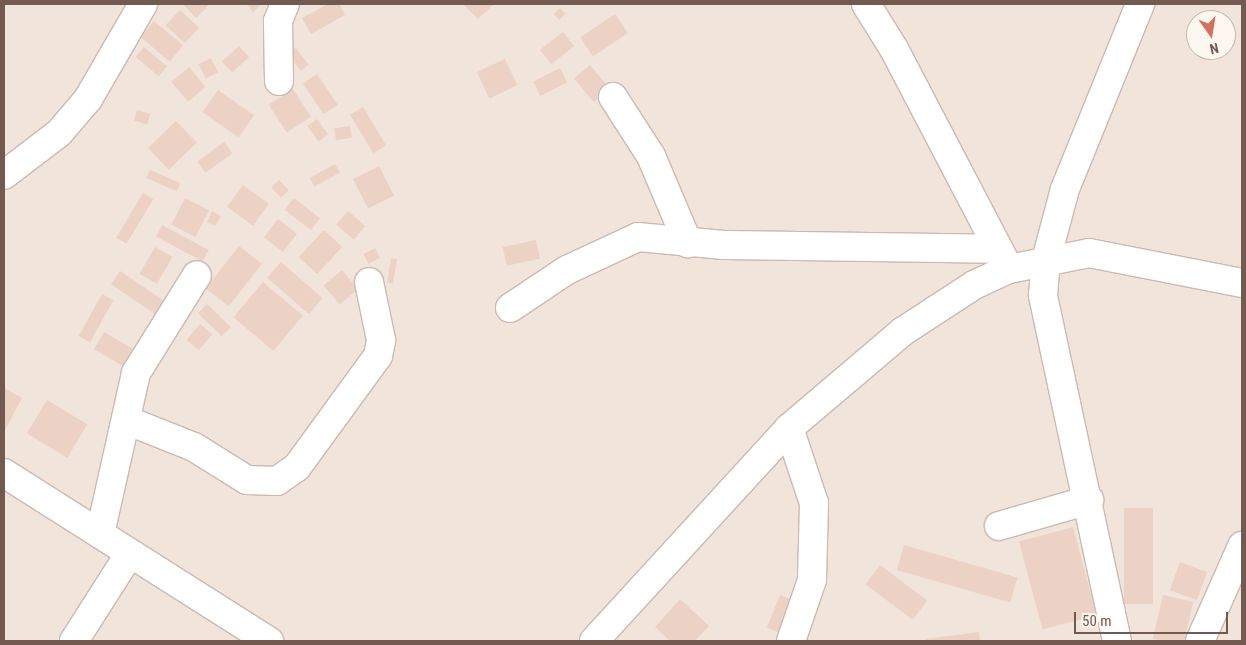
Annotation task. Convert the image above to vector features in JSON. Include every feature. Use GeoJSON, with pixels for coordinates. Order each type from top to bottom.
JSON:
{"type":"FeatureCollection","features":[{"type":"Feature","properties":{"kind":"street"},"geometry":{"type":"LineString","coordinates":[[4,176],[59,133],[88,99],[143,4]]}},
{"type":"Feature","properties":{"kind":"street"},"geometry":{"type":"LineString","coordinates":[[279,82],[278,21],[285,4]]}},
{"type":"Feature","properties":{"kind":"street"},"geometry":{"type":"LineString","coordinates":[[866,4],[894,49],[1004,259]]}},
{"type":"Feature","properties":{"kind":"street"},"geometry":{"type":"LineString","coordinates":[[1117,641],[1089,500],[1054,354],[1044,295],[1046,260],[1065,189],[1140,4]]}},
{"type":"Feature","properties":{"kind":"street"},"geometry":{"type":"LineString","coordinates":[[612,98],[651,156],[688,243]]}},
{"type":"Feature","properties":{"kind":"street"},"geometry":{"type":"LineString","coordinates":[[510,308],[626,239],[1004,259],[1046,260],[1089,253],[1242,283]]}},
{"type":"Feature","properties":{"kind":"street"},"geometry":{"type":"LineString","coordinates":[[594,641],[789,428],[902,332],[974,284],[1004,259]]}},
{"type":"Feature","properties":{"kind":"street"},"geometry":{"type":"LineString","coordinates":[[100,534],[136,373],[197,275]]}},
{"type":"Feature","properties":{"kind":"street"},"geometry":{"type":"LineString","coordinates":[[126,420],[194,447],[247,480],[276,481],[297,467],[378,356],[381,340],[369,282]]}},
{"type":"Feature","properties":{"kind":"street"},"geometry":{"type":"LineString","coordinates":[[789,428],[814,503],[812,580],[790,641]]}},
{"type":"Feature","properties":{"kind":"street"},"geometry":{"type":"LineString","coordinates":[[6,479],[100,534],[269,641]]}},
{"type":"Feature","properties":{"kind":"street"},"geometry":{"type":"LineString","coordinates":[[999,526],[1089,500]]}},
{"type":"Feature","properties":{"kind":"street"},"geometry":{"type":"LineString","coordinates":[[1200,641],[1242,546]]}},
{"type":"Feature","properties":{"kind":"street"},"geometry":{"type":"LineString","coordinates":[[74,641],[130,553]]}},
{"type":"Feature","properties":{"kind":"shaded area"},"geometry":{"type":"Polygon","coordinates":[[[4,4],[1242,4],[1242,641],[4,641],[4,4]]]}},
{"type":"Feature","properties":{"kind":"building"},"geometry":{"type":"Polygon","coordinates":[[[183,4],[210,4],[196,18],[183,4]]]}},
{"type":"Feature","properties":{"kind":"building"},"geometry":{"type":"Polygon","coordinates":[[[246,4],[262,4],[253,12],[246,4]]]}},
{"type":"Feature","properties":{"kind":"building"},"geometry":{"type":"Polygon","coordinates":[[[328,4],[339,4],[345,15],[311,34],[302,18],[328,4]]]}},
{"type":"Feature","properties":{"kind":"building"},"geometry":{"type":"Polygon","coordinates":[[[463,4],[494,4],[478,19],[463,4]]]}},
{"type":"Feature","properties":{"kind":"building"},"geometry":{"type":"Polygon","coordinates":[[[560,8],[566,14],[559,20],[554,14],[560,8]]]}},
{"type":"Feature","properties":{"kind":"building"},"geometry":{"type":"Polygon","coordinates":[[[180,10],[199,28],[185,43],[166,25],[180,10]]]}},
{"type":"Feature","properties":{"kind":"building"},"geometry":{"type":"Polygon","coordinates":[[[615,14],[628,33],[593,57],[580,37],[615,14]]]}},
{"type":"Feature","properties":{"kind":"building"},"geometry":{"type":"Polygon","coordinates":[[[154,21],[183,45],[170,62],[141,37],[154,21]]]}},
{"type":"Feature","properties":{"kind":"building"},"geometry":{"type":"Polygon","coordinates":[[[563,32],[574,46],[551,64],[540,50],[563,32]]]}},
{"type":"Feature","properties":{"kind":"building"},"geometry":{"type":"Polygon","coordinates":[[[239,46],[249,57],[232,73],[222,61],[239,46]]]}},
{"type":"Feature","properties":{"kind":"building"},"geometry":{"type":"Polygon","coordinates":[[[144,47],[167,66],[159,76],[136,57],[144,47]]]}},
{"type":"Feature","properties":{"kind":"building"},"geometry":{"type":"Polygon","coordinates":[[[296,48],[309,65],[301,71],[288,54],[296,48]]]}},
{"type":"Feature","properties":{"kind":"building"},"geometry":{"type":"Polygon","coordinates":[[[211,58],[218,72],[206,79],[199,64],[211,58]]]}},
{"type":"Feature","properties":{"kind":"building"},"geometry":{"type":"Polygon","coordinates":[[[505,59],[517,85],[489,98],[477,72],[505,59]]]}},
{"type":"Feature","properties":{"kind":"building"},"geometry":{"type":"Polygon","coordinates":[[[590,65],[610,89],[594,102],[574,78],[590,65]]]}},
{"type":"Feature","properties":{"kind":"building"},"geometry":{"type":"Polygon","coordinates":[[[189,67],[206,87],[188,102],[171,82],[189,67]]]}},
{"type":"Feature","properties":{"kind":"building"},"geometry":{"type":"Polygon","coordinates":[[[560,68],[567,82],[541,96],[533,82],[560,68]]]}},
{"type":"Feature","properties":{"kind":"building"},"geometry":{"type":"Polygon","coordinates":[[[317,74],[338,105],[324,114],[303,84],[317,74]]]}},
{"type":"Feature","properties":{"kind":"building"},"geometry":{"type":"Polygon","coordinates":[[[293,89],[311,117],[287,132],[269,105],[293,89]]]}},
{"type":"Feature","properties":{"kind":"building"},"geometry":{"type":"Polygon","coordinates":[[[218,90],[254,115],[239,137],[203,112],[218,90]]]}},
{"type":"Feature","properties":{"kind":"building"},"geometry":{"type":"Polygon","coordinates":[[[363,107],[386,146],[373,153],[350,115],[363,107]]]}},
{"type":"Feature","properties":{"kind":"building"},"geometry":{"type":"Polygon","coordinates":[[[137,110],[150,114],[147,125],[134,121],[137,110]]]}},
{"type":"Feature","properties":{"kind":"building"},"geometry":{"type":"Polygon","coordinates":[[[317,119],[328,134],[318,141],[307,126],[317,119]]]}},
{"type":"Feature","properties":{"kind":"building"},"geometry":{"type":"Polygon","coordinates":[[[176,121],[197,143],[169,170],[148,148],[176,121]]]}},
{"type":"Feature","properties":{"kind":"building"},"geometry":{"type":"Polygon","coordinates":[[[350,126],[352,138],[336,140],[334,129],[350,126]]]}},
{"type":"Feature","properties":{"kind":"building"},"geometry":{"type":"Polygon","coordinates":[[[224,142],[232,153],[206,173],[197,161],[224,142]]]}},
{"type":"Feature","properties":{"kind":"building"},"geometry":{"type":"Polygon","coordinates":[[[335,164],[340,173],[314,187],[310,178],[335,164]]]}},
{"type":"Feature","properties":{"kind":"building"},"geometry":{"type":"Polygon","coordinates":[[[379,166],[394,195],[368,209],[353,179],[379,166]]]}},
{"type":"Feature","properties":{"kind":"building"},"geometry":{"type":"Polygon","coordinates":[[[150,170],[180,183],[177,191],[146,178],[150,170]]]}},
{"type":"Feature","properties":{"kind":"building"},"geometry":{"type":"Polygon","coordinates":[[[279,180],[289,190],[281,198],[271,188],[279,180]]]}},
{"type":"Feature","properties":{"kind":"building"},"geometry":{"type":"Polygon","coordinates":[[[243,185],[269,204],[253,226],[227,207],[243,185]]]}},
{"type":"Feature","properties":{"kind":"building"},"geometry":{"type":"Polygon","coordinates":[[[143,193],[153,199],[127,244],[116,238],[143,193]]]}},
{"type":"Feature","properties":{"kind":"building"},"geometry":{"type":"Polygon","coordinates":[[[185,198],[209,210],[195,237],[171,225],[185,198]]]}},
{"type":"Feature","properties":{"kind":"building"},"geometry":{"type":"Polygon","coordinates":[[[294,198],[320,218],[311,230],[285,210],[294,198]]]}},
{"type":"Feature","properties":{"kind":"building"},"geometry":{"type":"Polygon","coordinates":[[[212,211],[221,216],[215,226],[207,222],[212,211]]]}},
{"type":"Feature","properties":{"kind":"building"},"geometry":{"type":"Polygon","coordinates":[[[348,211],[365,226],[354,240],[336,225],[348,211]]]}},
{"type":"Feature","properties":{"kind":"building"},"geometry":{"type":"Polygon","coordinates":[[[278,219],[297,234],[283,252],[264,237],[278,219]]]}},
{"type":"Feature","properties":{"kind":"building"},"geometry":{"type":"Polygon","coordinates":[[[162,225],[209,250],[203,261],[156,236],[162,225]]]}},
{"type":"Feature","properties":{"kind":"building"},"geometry":{"type":"Polygon","coordinates":[[[324,230],[342,247],[317,274],[299,257],[324,230]]]}},
{"type":"Feature","properties":{"kind":"building"},"geometry":{"type":"Polygon","coordinates":[[[536,240],[540,259],[507,266],[503,247],[536,240]]]}},
{"type":"Feature","properties":{"kind":"building"},"geometry":{"type":"Polygon","coordinates":[[[239,246],[262,264],[229,306],[206,289],[239,246]]]}},
{"type":"Feature","properties":{"kind":"building"},"geometry":{"type":"Polygon","coordinates":[[[155,247],[172,257],[157,284],[140,274],[155,247]]]}},
{"type":"Feature","properties":{"kind":"building"},"geometry":{"type":"Polygon","coordinates":[[[375,248],[380,258],[368,264],[363,254],[375,248]]]}},
{"type":"Feature","properties":{"kind":"building"},"geometry":{"type":"Polygon","coordinates":[[[391,258],[397,259],[393,284],[387,283],[391,258]]]}},
{"type":"Feature","properties":{"kind":"building"},"geometry":{"type":"Polygon","coordinates":[[[281,262],[323,298],[309,314],[267,278],[281,262]]]}},
{"type":"Feature","properties":{"kind":"building"},"geometry":{"type":"Polygon","coordinates":[[[342,270],[358,289],[340,305],[324,285],[342,270]]]}},
{"type":"Feature","properties":{"kind":"building"},"geometry":{"type":"Polygon","coordinates":[[[120,271],[171,305],[162,318],[111,284],[120,271]]]}},
{"type":"Feature","properties":{"kind":"building"},"geometry":{"type":"Polygon","coordinates":[[[263,282],[303,315],[273,351],[233,317],[263,282]]]}},
{"type":"Feature","properties":{"kind":"building"},"geometry":{"type":"Polygon","coordinates":[[[102,294],[113,300],[90,342],[79,336],[102,294]]]}},
{"type":"Feature","properties":{"kind":"building"},"geometry":{"type":"Polygon","coordinates":[[[207,304],[231,327],[222,336],[198,313],[207,304]]]}},
{"type":"Feature","properties":{"kind":"building"},"geometry":{"type":"Polygon","coordinates":[[[200,324],[212,334],[199,350],[187,340],[200,324]]]}},
{"type":"Feature","properties":{"kind":"building"},"geometry":{"type":"Polygon","coordinates":[[[104,332],[138,352],[128,369],[94,349],[104,332]]]}},
{"type":"Feature","properties":{"kind":"building"},"geometry":{"type":"Polygon","coordinates":[[[4,388],[22,398],[4,432],[4,388]]]}},
{"type":"Feature","properties":{"kind":"building"},"geometry":{"type":"Polygon","coordinates":[[[47,400],[87,424],[67,458],[27,433],[47,400]]]}},
{"type":"Feature","properties":{"kind":"building"},"geometry":{"type":"Polygon","coordinates":[[[1124,508],[1153,508],[1153,604],[1124,604],[1124,508]]]}},
{"type":"Feature","properties":{"kind":"building"},"geometry":{"type":"Polygon","coordinates":[[[1073,527],[1097,615],[1042,629],[1019,541],[1073,527]]]}},
{"type":"Feature","properties":{"kind":"building"},"geometry":{"type":"Polygon","coordinates":[[[904,545],[1017,578],[1010,603],[897,570],[904,545]]]}},
{"type":"Feature","properties":{"kind":"building"},"geometry":{"type":"Polygon","coordinates":[[[1180,562],[1207,572],[1197,600],[1170,590],[1180,562]]]}},
{"type":"Feature","properties":{"kind":"building"},"geometry":{"type":"Polygon","coordinates":[[[880,565],[927,601],[913,620],[866,584],[880,565]]]}},
{"type":"Feature","properties":{"kind":"building"},"geometry":{"type":"Polygon","coordinates":[[[780,595],[800,603],[787,636],[767,627],[780,595]]]}},
{"type":"Feature","properties":{"kind":"building"},"geometry":{"type":"Polygon","coordinates":[[[1163,595],[1193,602],[1184,641],[1162,641],[1153,639],[1163,595]]]}},
{"type":"Feature","properties":{"kind":"building"},"geometry":{"type":"Polygon","coordinates":[[[680,599],[709,626],[695,641],[670,641],[655,627],[680,599]]]}},
{"type":"Feature","properties":{"kind":"building"},"geometry":{"type":"Polygon","coordinates":[[[979,632],[980,641],[926,641],[926,639],[979,632]]]}}]}
